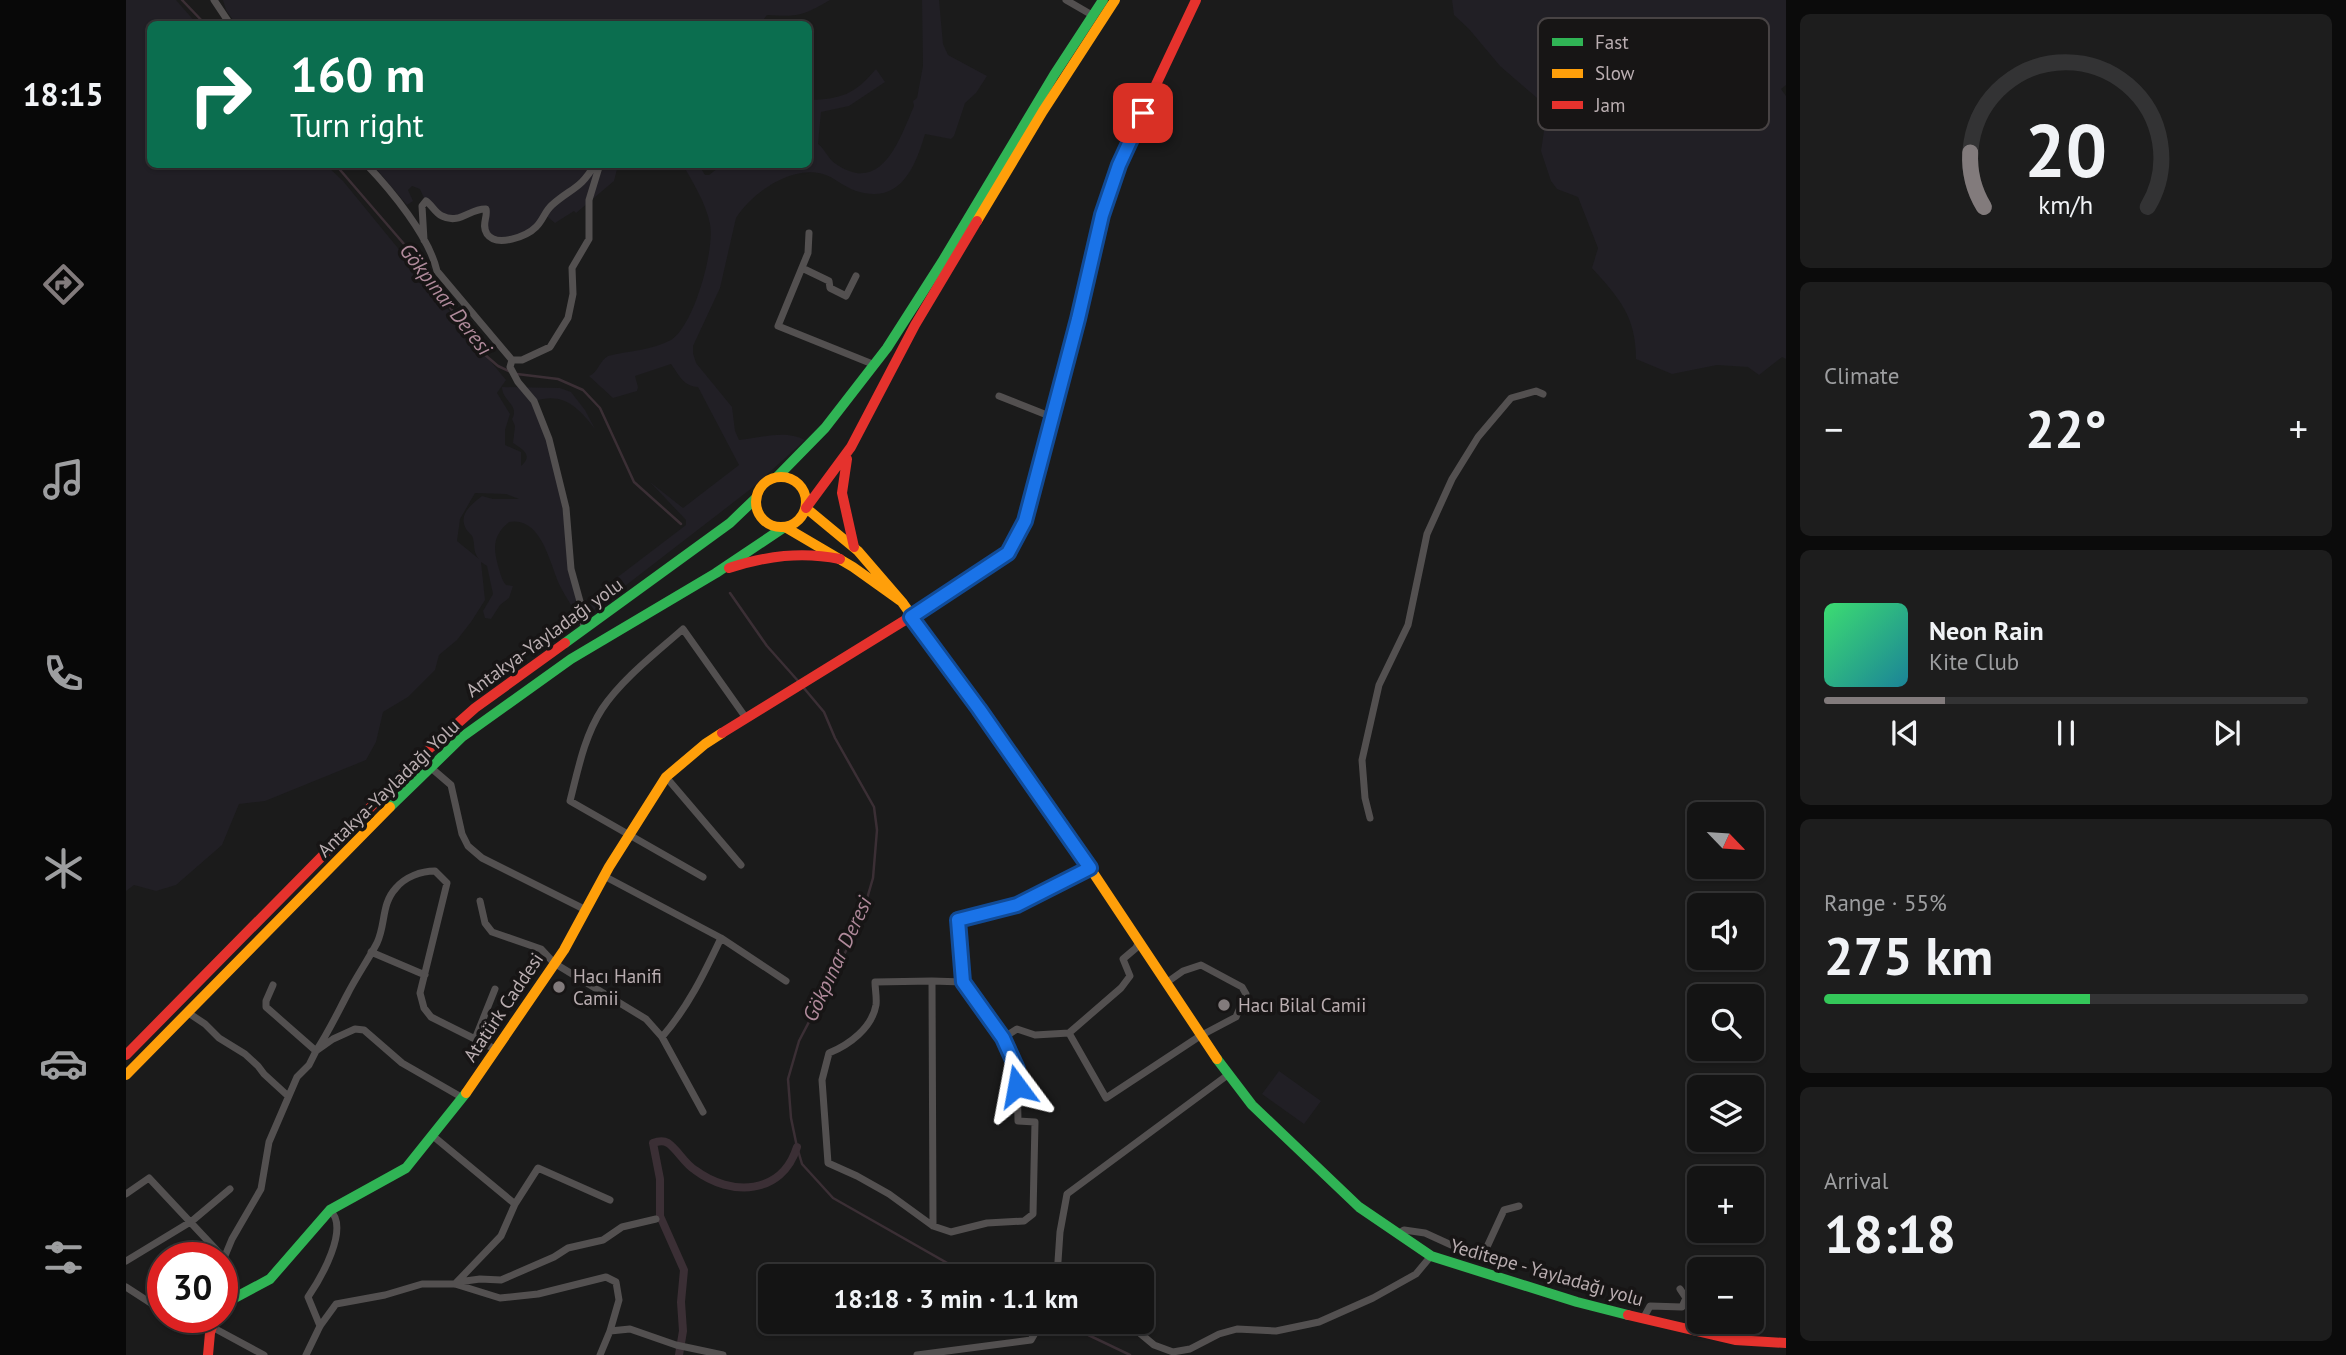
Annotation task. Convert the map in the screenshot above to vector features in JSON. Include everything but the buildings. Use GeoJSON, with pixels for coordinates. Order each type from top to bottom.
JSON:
{"type":"FeatureCollection","features":[{"type":"Feature","properties":{"kind":"main road"},"geometry":{"type":"LineString","coordinates":[[1103,0],[1035,105],[930,282],[875,365],[825,428],[777,477],[763,485],[756,498],[762,520],[775,527],[784,528],[796,523],[850,447],[915,325],[1043,111],[1115,0]]}},
{"type":"Feature","properties":{"kind":"main road","name":"Atatürk Caddesi"},"geometry":{"type":"LineString","coordinates":[[238,1296],[270,1279],[330,1210],[406,1168],[433,1136],[463,1098],[564,950],[604,877],[666,777],[691,754],[818,672],[911,617],[1008,553],[1025,521],[1111,186],[1126,148],[1196,0]]}},
{"type":"Feature","properties":{"kind":"main road"},"geometry":{"type":"LineString","coordinates":[[850,447],[843,470],[841,498],[853,547]]}},
{"type":"Feature","properties":{"kind":"main road"},"geometry":{"type":"LineString","coordinates":[[777,477],[790,478],[800,486],[806,498],[806,508]]}},
{"type":"Feature","properties":{"kind":"main road","name":"Antakya-Yayladağı yolu"},"geometry":{"type":"LineString","coordinates":[[126,1055],[232,952],[393,782],[439,738],[475,708],[730,523],[756,498]]}},
{"type":"Feature","properties":{"kind":"main road","name":"Yeditepe - Yayladağı yolu"},"geometry":{"type":"LineString","coordinates":[[806,508],[885,578],[1090,868],[1200,1036],[1252,1105],[1359,1208],[1431,1256],[1643,1319],[1735,1340],[1786,1343]]}},
{"type":"Feature","properties":{"kind":"main road","name":"Yeditepe - Yayladağı yolu"},"geometry":{"type":"LineString","coordinates":[[784,528],[840,559],[902,601]]}},
{"type":"Feature","properties":{"kind":"main road","name":"Antakya-Yayladağı Yolu"},"geometry":{"type":"LineString","coordinates":[[126,1075],[430,767],[479,724],[549,674],[716,573],[784,528]]}},
{"type":"Feature","properties":{"kind":"main road"},"geometry":{"type":"LineString","coordinates":[[716,573],[754,560],[797,553],[815,553],[840,559]]}},
{"type":"Feature","properties":{"kind":"main road"},"geometry":{"type":"LineString","coordinates":[[208,1355],[212,1333]]}},
{"type":"Feature","properties":{"kind":"street"},"geometry":{"type":"LineString","coordinates":[[214,0],[228,21]]}},
{"type":"Feature","properties":{"kind":"street"},"geometry":{"type":"LineString","coordinates":[[1066,0],[1092,15]]}},
{"type":"Feature","properties":{"kind":"street"},"geometry":{"type":"LineString","coordinates":[[369,168],[409,216],[435,262],[437,271],[511,363],[518,382],[534,401],[549,439],[566,508],[571,569],[584,629]]}},
{"type":"Feature","properties":{"kind":"street"},"geometry":{"type":"LineString","coordinates":[[424,243],[422,209],[425,201],[429,202],[438,214],[449,219],[460,219],[485,208],[487,212],[484,225],[488,236],[496,240],[510,239],[536,227],[552,205],[581,185],[592,168]]}},
{"type":"Feature","properties":{"kind":"street"},"geometry":{"type":"LineString","coordinates":[[511,363],[550,347],[568,318],[573,294],[572,268],[589,239],[589,201],[599,168]]}},
{"type":"Feature","properties":{"kind":"street"},"geometry":{"type":"LineString","coordinates":[[809,233],[809,247],[802,268],[778,326],[875,365]]}},
{"type":"Feature","properties":{"kind":"street"},"geometry":{"type":"LineString","coordinates":[[802,268],[829,281],[830,288],[846,296],[856,276]]}},
{"type":"Feature","properties":{"kind":"street"},"geometry":{"type":"LineString","coordinates":[[1370,818],[1362,760],[1379,685],[1408,625],[1427,534],[1452,478],[1478,438],[1511,398],[1536,391],[1544,394]]}},
{"type":"Feature","properties":{"kind":"street"},"geometry":{"type":"LineString","coordinates":[[999,396],[1052,417]]}},
{"type":"Feature","properties":{"kind":"street"},"geometry":{"type":"LineString","coordinates":[[703,877],[570,801],[581,754],[602,710],[618,690],[683,629],[746,718]]}},
{"type":"Feature","properties":{"kind":"street"},"geometry":{"type":"LineString","coordinates":[[430,767],[451,785],[457,818],[468,846],[491,863],[586,910]]}},
{"type":"Feature","properties":{"kind":"street"},"geometry":{"type":"LineString","coordinates":[[666,777],[741,865]]}},
{"type":"Feature","properties":{"kind":"street"},"geometry":{"type":"LineString","coordinates":[[963,982],[875,982],[876,1007],[864,1030],[842,1047],[829,1053],[821,1080],[828,1163],[888,1194],[933,1226],[951,1232],[987,1223],[1024,1221],[1033,1214],[1035,1122],[1018,1121],[1017,1069],[1003,1038],[963,982],[958,920],[1017,905],[1090,868]]}},
{"type":"Feature","properties":{"kind":"street"},"geometry":{"type":"LineString","coordinates":[[233,1242],[261,1189],[269,1142],[297,1077],[309,1065],[338,1017],[346,996],[383,928],[385,905],[396,887],[410,877],[435,871],[447,883],[420,993],[424,1008],[431,1017],[495,1049]]}},
{"type":"Feature","properties":{"kind":"street"},"geometry":{"type":"LineString","coordinates":[[604,877],[721,938],[786,981]]}},
{"type":"Feature","properties":{"kind":"street"},"geometry":{"type":"LineString","coordinates":[[480,901],[485,923],[492,932],[541,949],[554,963],[646,1019],[662,1037],[703,1112]]}},
{"type":"Feature","properties":{"kind":"street"},"geometry":{"type":"LineString","coordinates":[[662,1037],[681,1016],[721,938]]}},
{"type":"Feature","properties":{"kind":"street"},"geometry":{"type":"LineString","coordinates":[[1003,1038],[1017,1030],[1035,1035],[1069,1033],[1126,982],[1130,976],[1123,959],[1139,941]]}},
{"type":"Feature","properties":{"kind":"street"},"geometry":{"type":"LineString","coordinates":[[371,952],[425,975]]}},
{"type":"Feature","properties":{"kind":"street"},"geometry":{"type":"LineString","coordinates":[[1069,1033],[1106,1098],[1200,1036],[1236,1017],[1246,994],[1242,987],[1201,965],[1183,971],[1166,983]]}},
{"type":"Feature","properties":{"kind":"street"},"geometry":{"type":"LineString","coordinates":[[932,981],[933,1226]]}},
{"type":"Feature","properties":{"kind":"street"},"geometry":{"type":"LineString","coordinates":[[274,985],[266,1007],[316,1051]]}},
{"type":"Feature","properties":{"kind":"street"},"geometry":{"type":"LineString","coordinates":[[475,1038],[495,989]]}},
{"type":"Feature","properties":{"kind":"street"},"geometry":{"type":"LineString","coordinates":[[187,1012],[219,1038],[245,1054],[288,1096]]}},
{"type":"Feature","properties":{"kind":"street"},"geometry":{"type":"LineString","coordinates":[[316,1051],[332,1039],[355,1030],[364,1030],[402,1063],[463,1098]]}},
{"type":"Feature","properties":{"kind":"street"},"geometry":{"type":"LineString","coordinates":[[1058,1264],[1067,1194],[1229,1074]]}},
{"type":"Feature","properties":{"kind":"street"},"geometry":{"type":"LineString","coordinates":[[433,1136],[515,1204]]}},
{"type":"Feature","properties":{"kind":"street"},"geometry":{"type":"LineString","coordinates":[[456,1283],[500,1236],[515,1204],[538,1168],[611,1200]]}},
{"type":"Feature","properties":{"kind":"street"},"geometry":{"type":"LineString","coordinates":[[126,1194],[149,1178],[192,1221],[209,1242]]}},
{"type":"Feature","properties":{"kind":"street"},"geometry":{"type":"LineString","coordinates":[[126,1261],[192,1221],[230,1189]]}},
{"type":"Feature","properties":{"kind":"street"},"geometry":{"type":"LineString","coordinates":[[1398,1234],[1404,1230],[1425,1233],[1471,1254],[1479,1254],[1486,1249],[1504,1210],[1519,1206]]}},
{"type":"Feature","properties":{"kind":"street"},"geometry":{"type":"LineString","coordinates":[[320,1326],[308,1297],[325,1269],[338,1229],[337,1218],[330,1210]]}},
{"type":"Feature","properties":{"kind":"street"},"geometry":{"type":"LineString","coordinates":[[306,1355],[320,1326],[336,1304],[385,1295],[422,1284],[501,1280],[554,1258],[568,1248],[603,1240],[622,1227],[656,1219]]}},
{"type":"Feature","properties":{"kind":"street"},"geometry":{"type":"LineString","coordinates":[[1141,1334],[1154,1345],[1173,1353],[1191,1349],[1219,1334],[1237,1329],[1276,1331],[1319,1322],[1373,1298],[1416,1274],[1431,1256]]}},
{"type":"Feature","properties":{"kind":"street"},"geometry":{"type":"LineString","coordinates":[[456,1283],[500,1298],[538,1294],[606,1277],[616,1282],[620,1300],[600,1355]]}},
{"type":"Feature","properties":{"kind":"street"},"geometry":{"type":"LineString","coordinates":[[126,1287],[147,1301]]}},
{"type":"Feature","properties":{"kind":"street"},"geometry":{"type":"LineString","coordinates":[[1643,1319],[1650,1306],[1682,1307],[1686,1298],[1681,1289]]}},
{"type":"Feature","properties":{"kind":"street"},"geometry":{"type":"LineString","coordinates":[[610,1332],[630,1329],[676,1345],[723,1355]]}},
{"type":"Feature","properties":{"kind":"street"},"geometry":{"type":"LineString","coordinates":[[231,1333],[264,1355]]}},
{"type":"Feature","properties":{"kind":"street"},"geometry":{"type":"LineString","coordinates":[[917,1355],[1031,1340],[1034,1334]]}},
{"type":"Feature","properties":{"kind":"shaded area"},"geometry":{"type":"Polygon","coordinates":[[[126,0],[176,0],[194,21],[147,21],[147,168],[329,168],[343,181],[506,380],[497,393],[510,414],[505,430],[505,445],[521,452],[521,466],[527,455],[513,443],[514,410],[502,387],[560,388],[571,392],[585,410],[595,429],[569,403],[554,398],[535,401],[556,469],[581,605],[686,525],[686,520],[650,482],[683,508],[739,465],[698,387],[685,382],[671,364],[635,376],[637,391],[613,398],[589,376],[608,356],[671,340],[688,319],[695,304],[706,268],[711,236],[708,216],[685,168],[701,168],[705,175],[709,175],[718,168],[812,168],[812,100],[846,94],[861,85],[876,69],[885,82],[849,106],[821,112],[818,144],[833,162],[852,172],[866,173],[877,168],[895,147],[914,106],[913,101],[917,98],[923,66],[922,0],[939,0],[943,44],[948,55],[987,76],[976,93],[965,103],[954,136],[951,139],[925,134],[910,171],[895,188],[884,193],[856,191],[827,175],[811,172],[786,177],[752,199],[736,218],[720,288],[693,346],[696,363],[732,407],[739,440],[789,435],[805,440],[752,488],[581,620],[560,586],[537,534],[520,522],[509,522],[499,532],[495,549],[503,580],[506,585],[513,586],[509,598],[500,605],[491,619],[485,618],[483,611],[493,594],[487,566],[481,562],[485,600],[457,640],[439,655],[435,670],[408,697],[383,712],[376,742],[366,760],[265,801],[239,804],[222,845],[176,885],[156,891],[134,885],[126,891],[126,0]],[[475,493],[460,519],[457,541],[479,559],[472,537],[464,524],[465,514],[470,506],[482,496],[493,499],[519,499],[506,494],[475,493]]]}},
{"type":"Feature","properties":{"kind":"shaded area"},"geometry":{"type":"Polygon","coordinates":[[[223,0],[830,0],[800,14],[767,15],[762,21],[234,21],[223,0]]]}},
{"type":"Feature","properties":{"kind":"shaded area"},"geometry":{"type":"Polygon","coordinates":[[[1452,0],[1786,0],[1786,85],[1781,89],[1786,96],[1786,359],[1782,357],[1759,375],[1748,367],[1717,365],[1672,374],[1636,359],[1629,319],[1618,299],[1592,268],[1598,248],[1578,197],[1557,189],[1551,181],[1541,151],[1544,130],[1769,130],[1769,18],[1538,18],[1538,99],[1500,66],[1454,15],[1452,0]]]}},
{"type":"Feature","properties":{"kind":"shaded area"},"geometry":{"type":"Polygon","coordinates":[[[376,168],[617,168],[614,181],[576,213],[574,211],[555,223],[544,214],[538,225],[511,239],[488,235],[487,210],[447,218],[424,198],[420,189],[412,186],[408,190],[413,201],[407,205],[376,168]]]}},
{"type":"Feature","properties":{"kind":"shaded area"},"geometry":{"type":"Polygon","coordinates":[[[1279,1071],[1321,1101],[1304,1124],[1262,1094],[1279,1071]]]}},
{"type":"Feature","properties":{"kind":"waterway","name":"Gökpınar Deresi"},"geometry":{"type":"LineString","coordinates":[[182,0],[202,21]]}},
{"type":"Feature","properties":{"kind":"waterway","name":"Gökpınar Deresi"},"geometry":{"type":"LineString","coordinates":[[338,168],[404,244],[484,354],[498,366],[511,372]]}},
{"type":"Feature","properties":{"kind":"waterway","name":"Gökpınar Deresi"},"geometry":{"type":"LineString","coordinates":[[517,374],[558,379],[583,390],[600,408],[634,482],[681,524]]}},
{"type":"Feature","properties":{"kind":"waterway","name":"Gökpınar Deresi"},"geometry":{"type":"LineString","coordinates":[[730,593],[767,646],[799,682]]}},
{"type":"Feature","properties":{"kind":"waterway","name":"Gökpınar Deresi"},"geometry":{"type":"LineString","coordinates":[[803,687],[824,712],[835,738],[874,807],[877,830],[873,878],[859,926],[799,1041],[788,1079],[791,1118],[797,1147],[802,1164],[833,1198],[949,1264]]}},
{"type":"Feature","properties":{"kind":"waterway"},"geometry":{"type":"LineString","coordinates":[[679,1355],[683,1331],[681,1302],[684,1270],[660,1216],[660,1179],[653,1143],[668,1143],[688,1164],[709,1179],[739,1187],[754,1187],[780,1175],[790,1163],[797,1147]]}},
{"type":"Feature","properties":{"kind":"waterway","name":"Gökpınar Deresi"},"geometry":{"type":"LineString","coordinates":[[1086,1334],[1130,1355]]}},
{"type":"Feature","properties":{"kind":"traffic: fast"},"geometry":{"type":"LineString","coordinates":[[777,477],[825,428],[887,348],[1103,0]]}},
{"type":"Feature","properties":{"kind":"traffic: fast"},"geometry":{"type":"LineString","coordinates":[[565,643],[730,523],[756,498]]}},
{"type":"Feature","properties":{"kind":"traffic: fast"},"geometry":{"type":"LineString","coordinates":[[390,807],[462,737],[571,659],[716,573],[783,528]]}},
{"type":"Feature","properties":{"kind":"traffic: fast"},"geometry":{"type":"LineString","coordinates":[[1217,1059],[1252,1105],[1359,1207],[1431,1256],[1577,1302],[1628,1315]]}},
{"type":"Feature","properties":{"kind":"traffic: fast"},"geometry":{"type":"LineString","coordinates":[[238,1296],[270,1279],[330,1210],[406,1168],[466,1093]]}},
{"type":"Feature","properties":{"kind":"traffic: slow"},"geometry":{"type":"LineString","coordinates":[[977,221],[1043,111],[1115,0]]}},
{"type":"Feature","properties":{"kind":"traffic: slow"},"geometry":{"type":"LineString","coordinates":[[949,593],[1008,553],[1025,521],[1102,215],[1112,188]]}},
{"type":"Feature","properties":{"kind":"traffic: slow"},"geometry":{"type":"LineString","coordinates":[[781,477],[799,484],[806,502],[799,520],[781,527],[763,520],[756,502],[763,484],[781,477]]}},
{"type":"Feature","properties":{"kind":"traffic: slow"},"geometry":{"type":"LineString","coordinates":[[785,527],[853,567],[902,602],[858,551],[806,508]]}},
{"type":"Feature","properties":{"kind":"traffic: slow"},"geometry":{"type":"LineString","coordinates":[[902,602],[1090,868],[1217,1059]]}},
{"type":"Feature","properties":{"kind":"traffic: slow"},"geometry":{"type":"LineString","coordinates":[[466,1093],[564,950],[609,867],[666,777],[722,733]]}},
{"type":"Feature","properties":{"kind":"traffic: slow"},"geometry":{"type":"LineString","coordinates":[[126,1075],[390,807]]}},
{"type":"Feature","properties":{"kind":"traffic: jam"},"geometry":{"type":"LineString","coordinates":[[1112,188],[1126,148],[1196,0]]}},
{"type":"Feature","properties":{"kind":"traffic: jam"},"geometry":{"type":"LineString","coordinates":[[806,508],[851,447],[915,325],[977,221]]}},
{"type":"Feature","properties":{"kind":"traffic: jam"},"geometry":{"type":"LineString","coordinates":[[847,459],[842,493],[854,547]]}},
{"type":"Feature","properties":{"kind":"traffic: jam"},"geometry":{"type":"LineString","coordinates":[[729,568],[784,556],[812,555],[840,559]]}},
{"type":"Feature","properties":{"kind":"traffic: jam"},"geometry":{"type":"LineString","coordinates":[[722,733],[949,593]]}},
{"type":"Feature","properties":{"kind":"traffic: jam"},"geometry":{"type":"LineString","coordinates":[[126,1055],[422,755],[475,708],[565,643]]}},
{"type":"Feature","properties":{"kind":"traffic: jam"},"geometry":{"type":"LineString","coordinates":[[1628,1315],[1735,1340],[1786,1343]]}},
{"type":"Feature","properties":{"kind":"traffic: jam"},"geometry":{"type":"LineString","coordinates":[[208,1355],[210,1333]]}},
{"type":"Feature","properties":{"kind":"place","name":"Hacı Hanifi Camii"},"geometry":{"type":"Point","coordinates":[559,987]}},
{"type":"Feature","properties":{"kind":"place","name":"Hacı Bilal Camii"},"geometry":{"type":"Point","coordinates":[1224,1005]}},
{"type":"Feature","properties":{"kind":"route"},"geometry":{"type":"LineString","coordinates":[[1017,1086],[1017,1069],[1003,1038],[963,982],[958,920],[1017,905],[1090,868],[911,617],[1008,553],[1025,521],[1078,319],[1102,215],[1119,165],[1143,113]]}}]}
